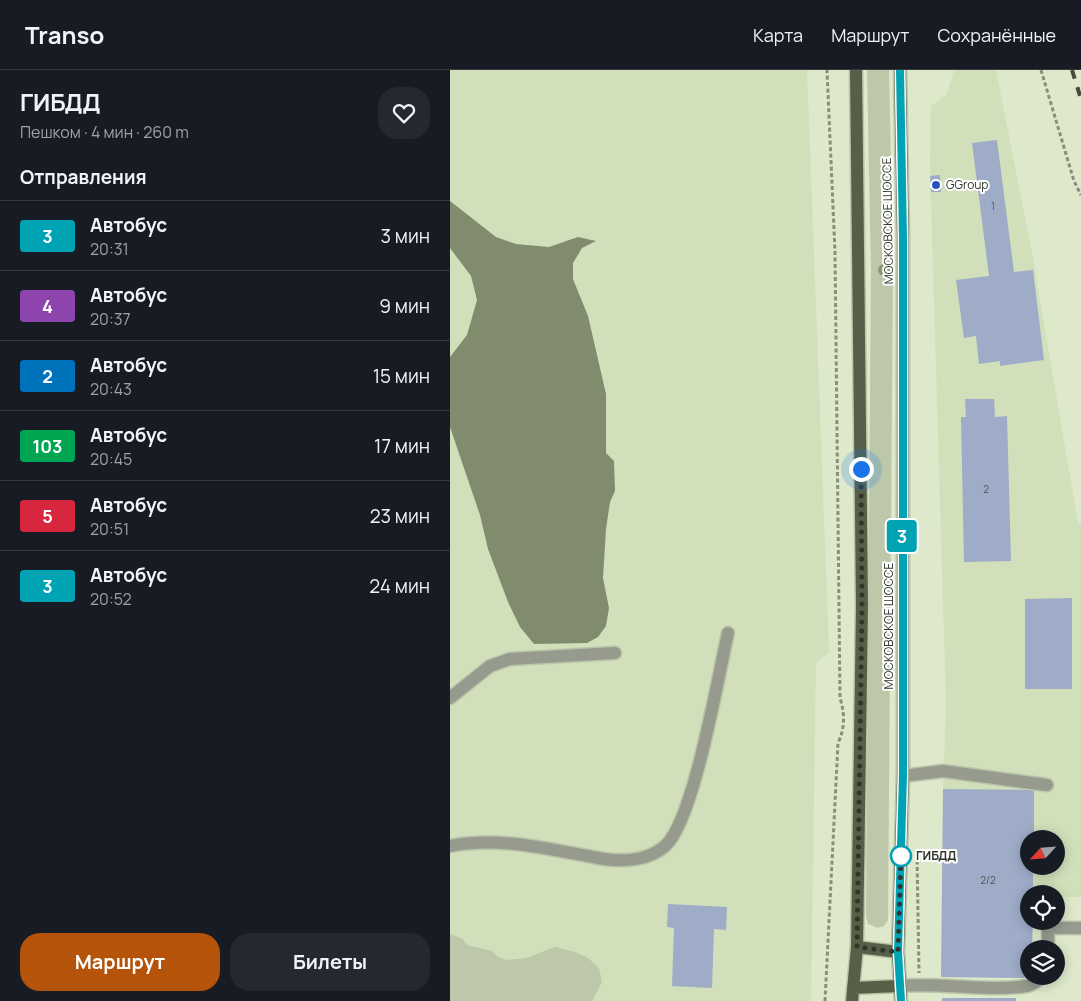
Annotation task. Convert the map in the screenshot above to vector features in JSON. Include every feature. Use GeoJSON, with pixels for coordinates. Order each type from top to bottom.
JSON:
{"type":"FeatureCollection","features":[{"type":"Feature","properties":{"kind":"main road"},"geometry":{"type":"LineString","coordinates":[[852,1001],[857,947],[862,595],[856,70]]}},
{"type":"Feature","properties":{"kind":"main road","name":"МОСКОВСКОЕ ШОССЕ"},"geometry":{"type":"LineString","coordinates":[[900,70],[903,238],[903,776],[898,952],[901,1001]]}},
{"type":"Feature","properties":{"kind":"main road"},"geometry":{"type":"LineString","coordinates":[[857,947],[898,952]]}},
{"type":"Feature","properties":{"kind":"main road"},"geometry":{"type":"LineString","coordinates":[[853,988],[899,986]]}},
{"type":"Feature","properties":{"kind":"lane"},"geometry":{"type":"LineString","coordinates":[[450,846],[476,841],[500,841],[607,859],[639,860],[666,846],[685,816],[728,633]]}},
{"type":"Feature","properties":{"kind":"lane"},"geometry":{"type":"LineString","coordinates":[[450,698],[490,666],[510,658],[615,652]]}},
{"type":"Feature","properties":{"kind":"lane"},"geometry":{"type":"LineString","coordinates":[[903,776],[943,771],[1048,785]]}},
{"type":"Feature","properties":{"kind":"lane"},"geometry":{"type":"LineString","coordinates":[[1048,940],[1048,928],[1081,928]]}},
{"type":"Feature","properties":{"kind":"lane"},"geometry":{"type":"LineString","coordinates":[[899,986],[920,984],[941,987],[1030,985]]}},
{"type":"Feature","properties":{"kind":"path"},"geometry":{"type":"LineString","coordinates":[[825,1001],[838,742],[843,732],[843,710],[840,698],[835,269],[827,70]]}},
{"type":"Feature","properties":{"kind":"path"},"geometry":{"type":"LineString","coordinates":[[1040,70],[1074,181],[1081,194]]}},
{"type":"Feature","properties":{"kind":"path"},"geometry":{"type":"LineString","coordinates":[[917,847],[920,984]]}},
{"type":"Feature","properties":{"kind":"shaded area"},"geometry":{"type":"Polygon","coordinates":[[[450,70],[807,70],[829,652],[816,663],[811,1001],[450,1001],[450,70]]]}},
{"type":"Feature","properties":{"kind":"shaded area"},"geometry":{"type":"Polygon","coordinates":[[[867,70],[889,70],[893,268],[888,920],[884,926],[878,928],[868,924],[866,917],[871,269],[867,70]]]}},
{"type":"Feature","properties":{"kind":"shaded area"},"geometry":{"type":"Polygon","coordinates":[[[954,70],[996,70],[1031,247],[1078,523],[1081,523],[1081,897],[1065,897],[1065,885],[1033,885],[1033,875],[1065,875],[1065,830],[1020,831],[943,789],[946,704],[930,165],[931,106],[947,94],[954,70]]]}},
{"type":"Feature","properties":{"kind":"shaded area"},"geometry":{"type":"Polygon","coordinates":[[[450,201],[496,237],[516,244],[549,247],[578,237],[596,241],[582,248],[573,263],[573,279],[588,316],[606,394],[606,453],[614,461],[615,491],[610,502],[606,529],[603,578],[609,608],[606,626],[598,637],[587,643],[534,644],[520,627],[508,602],[488,549],[480,515],[450,427],[450,357],[467,335],[477,300],[471,276],[450,248],[450,201]]]}},
{"type":"Feature","properties":{"kind":"shaded area"},"geometry":{"type":"Polygon","coordinates":[[[450,934],[463,939],[467,945],[492,951],[498,957],[507,960],[526,958],[555,947],[575,952],[588,958],[599,968],[602,982],[592,1001],[450,1001],[450,934]]]}},
{"type":"Feature","properties":{"kind":"building"},"geometry":{"type":"Polygon","coordinates":[[[997,140],[1014,272],[1033,270],[1044,360],[1000,366],[1000,361],[979,364],[976,336],[964,338],[956,280],[989,276],[972,143],[997,140]]]}},
{"type":"Feature","properties":{"kind":"building"},"geometry":{"type":"Polygon","coordinates":[[[940,175],[941,192],[931,192],[930,176],[940,175]]]}},
{"type":"Feature","properties":{"kind":"building"},"geometry":{"type":"Polygon","coordinates":[[[965,399],[994,399],[995,417],[1007,416],[1011,561],[964,562],[961,417],[966,417],[965,399]]]}},
{"type":"Feature","properties":{"kind":"building"},"geometry":{"type":"Polygon","coordinates":[[[1072,598],[1072,689],[1025,689],[1025,599],[1072,598]]]}},
{"type":"Feature","properties":{"kind":"building"},"geometry":{"type":"Polygon","coordinates":[[[943,789],[1034,790],[1034,830],[1020,830],[1020,875],[1033,875],[1033,885],[1020,885],[1020,930],[1033,930],[1032,940],[1020,940],[1020,978],[941,977],[943,789]]]}},
{"type":"Feature","properties":{"kind":"building"},"geometry":{"type":"Polygon","coordinates":[[[668,904],[727,907],[726,930],[714,929],[712,988],[672,986],[674,928],[667,927],[668,904]]]}},
{"type":"Feature","properties":{"kind":"building"},"geometry":{"type":"Polygon","coordinates":[[[942,998],[1016,998],[1016,1001],[942,1001],[942,998]]]}},
{"type":"Feature","properties":{"kind":"railway"},"geometry":{"type":"LineString","coordinates":[[1072,70],[1081,99]]}},
{"type":"Feature","properties":{"kind":"bus line","name":"3"},"geometry":{"type":"LineString","coordinates":[[900,70],[903,238],[903,776],[898,952],[901,1001]]}},
{"type":"Feature","properties":{"kind":"place","name":"GGroup"},"geometry":{"type":"Point","coordinates":[936,185]}},
{"type":"Feature","properties":{"kind":"place","name":"ГИБДД"},"geometry":{"type":"Point","coordinates":[901,856]}},
{"type":"Feature","properties":{"kind":"route"},"geometry":{"type":"LineString","coordinates":[[861,469],[862,605],[857,947],[898,952],[901,854],[901,856]]}}]}
